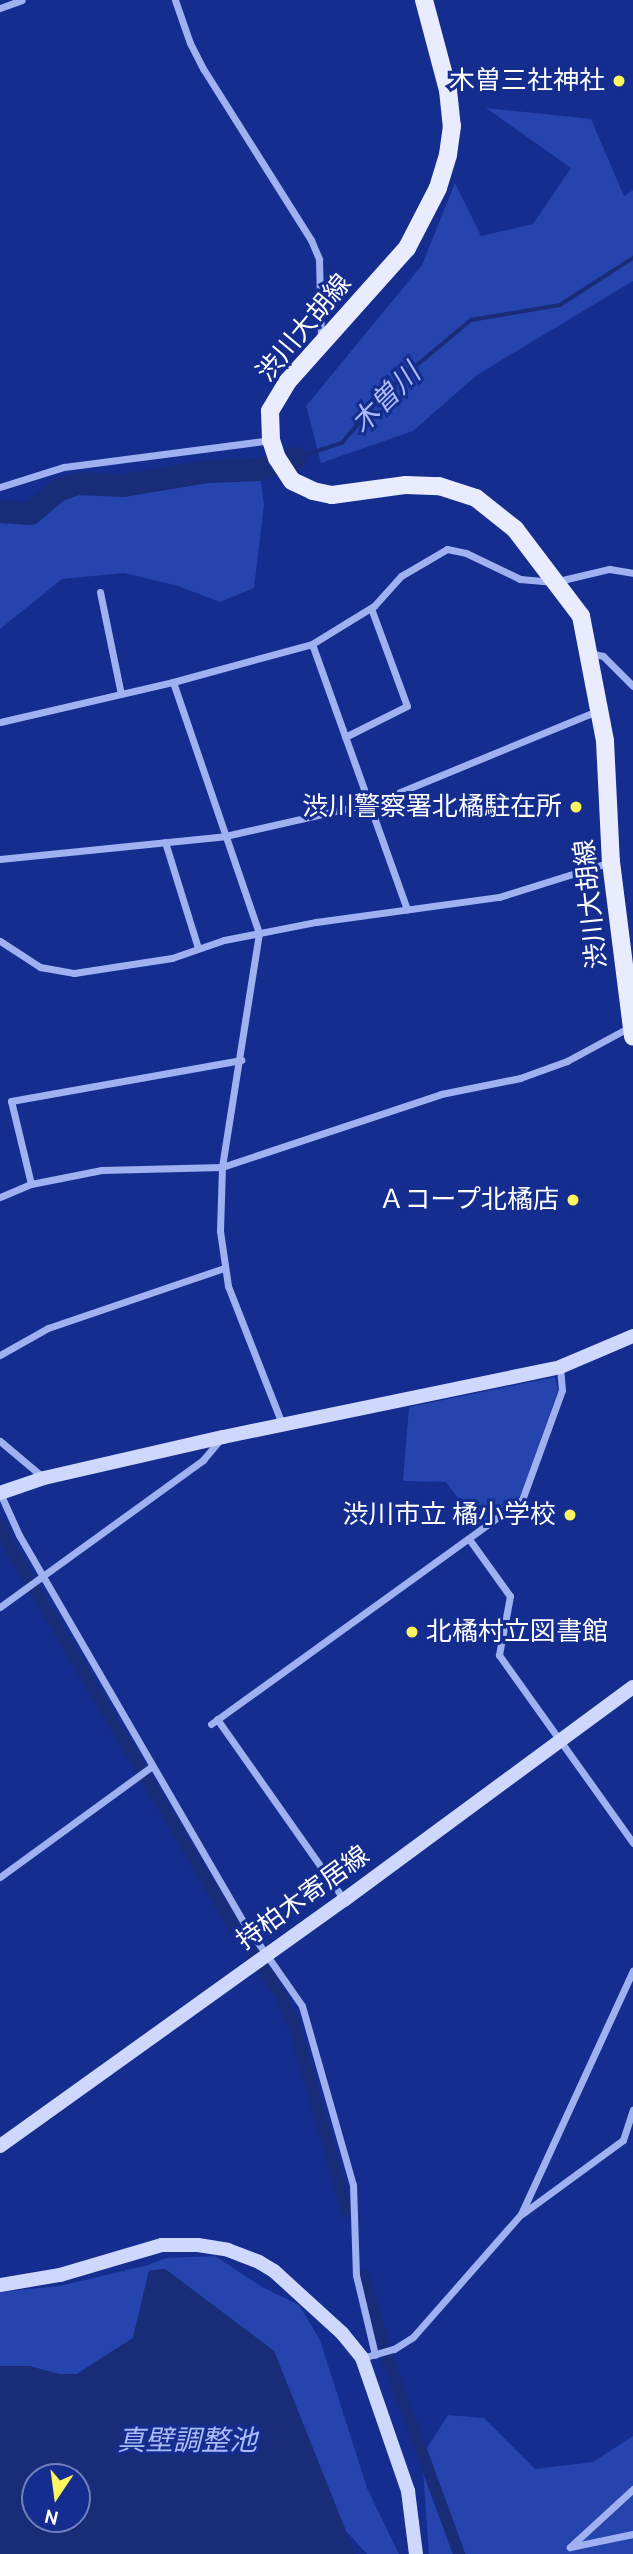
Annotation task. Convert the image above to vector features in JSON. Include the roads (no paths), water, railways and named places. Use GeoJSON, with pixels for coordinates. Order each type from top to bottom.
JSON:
{"type":"FeatureCollection","features":[{"type":"Feature","properties":{"kind":"main road","name":"渋川大胡線"},"geometry":{"type":"LineString","coordinates":[[424,0],[447,90],[452,126],[448,155],[438,188],[407,248],[288,381],[270,411],[273,446],[292,481],[332,495],[406,485],[439,486],[476,498],[515,529],[582,616],[597,711],[605,741],[611,862],[633,1029]]}},
{"type":"Feature","properties":{"kind":"street"},"geometry":{"type":"LineString","coordinates":[[0,8],[22,0]]}},
{"type":"Feature","properties":{"kind":"street"},"geometry":{"type":"LineString","coordinates":[[175,0],[190,43],[204,70],[311,240],[318,259],[322,346]]}},
{"type":"Feature","properties":{"kind":"street"},"geometry":{"type":"LineString","coordinates":[[0,487],[64,467],[273,446]]}},
{"type":"Feature","properties":{"kind":"street"},"geometry":{"type":"LineString","coordinates":[[0,722],[173,682],[312,644],[371,608],[401,576],[447,549],[466,553],[520,579],[554,582],[609,569],[633,573]]}},
{"type":"Feature","properties":{"kind":"street"},"geometry":{"type":"LineString","coordinates":[[100,592],[121,694]]}},
{"type":"Feature","properties":{"kind":"street"},"geometry":{"type":"LineString","coordinates":[[345,737],[407,706],[371,608]]}},
{"type":"Feature","properties":{"kind":"street"},"geometry":{"type":"LineString","coordinates":[[312,644],[407,909]]}},
{"type":"Feature","properties":{"kind":"street"},"geometry":{"type":"LineString","coordinates":[[588,653],[603,656],[633,687]]}},
{"type":"Feature","properties":{"kind":"street"},"geometry":{"type":"LineString","coordinates":[[173,682],[259,933],[222,1167],[220,1231],[224,1268],[282,1424]]}},
{"type":"Feature","properties":{"kind":"street"},"geometry":{"type":"LineString","coordinates":[[0,859],[225,836],[369,803],[597,711]]}},
{"type":"Feature","properties":{"kind":"street"},"geometry":{"type":"LineString","coordinates":[[165,842],[198,948]]}},
{"type":"Feature","properties":{"kind":"street"},"geometry":{"type":"LineString","coordinates":[[0,941],[40,967],[74,973],[172,958],[198,948],[259,933],[499,897],[611,862]]}},
{"type":"Feature","properties":{"kind":"street"},"geometry":{"type":"LineString","coordinates":[[0,1197],[31,1184],[102,1170],[222,1167],[441,1094],[520,1078],[567,1061],[633,1029]]}},
{"type":"Feature","properties":{"kind":"street"},"geometry":{"type":"LineString","coordinates":[[31,1184],[11,1101],[241,1060]]}},
{"type":"Feature","properties":{"kind":"street"},"geometry":{"type":"LineString","coordinates":[[0,1355],[48,1328],[224,1268]]}},
{"type":"Feature","properties":{"kind":"street"},"geometry":{"type":"LineString","coordinates":[[416,2554],[408,2491],[373,2355],[356,2275],[353,2185],[307,2018],[294,1992],[243,1921],[151,1767],[43,1579],[0,1493],[44,1478],[223,1437],[559,1367],[633,1336]]}},
{"type":"Feature","properties":{"kind":"street"},"geometry":{"type":"LineString","coordinates":[[344,1900],[214,1721],[522,1500],[562,1391],[559,1367]]}},
{"type":"Feature","properties":{"kind":"street"},"geometry":{"type":"LineString","coordinates":[[0,1607],[43,1579],[203,1460],[223,1437]]}},
{"type":"Feature","properties":{"kind":"street"},"geometry":{"type":"LineString","coordinates":[[0,1441],[44,1478]]}},
{"type":"Feature","properties":{"kind":"street"},"geometry":{"type":"LineString","coordinates":[[469,1539],[510,1596],[499,1654],[633,1843]]}},
{"type":"Feature","properties":{"kind":"street","name":"持柏木寄居線"},"geometry":{"type":"LineString","coordinates":[[0,2146],[344,1900],[633,1687]]}},
{"type":"Feature","properties":{"kind":"street"},"geometry":{"type":"LineString","coordinates":[[0,1877],[151,1767]]}},
{"type":"Feature","properties":{"kind":"street"},"geometry":{"type":"LineString","coordinates":[[521,2214],[633,1970]]}},
{"type":"Feature","properties":{"kind":"street"},"geometry":{"type":"LineString","coordinates":[[623,2140],[633,2110]]}},
{"type":"Feature","properties":{"kind":"street"},"geometry":{"type":"LineString","coordinates":[[373,2355],[394,2349],[413,2337],[521,2214],[623,2140],[633,2136]]}},
{"type":"Feature","properties":{"kind":"street"},"geometry":{"type":"LineString","coordinates":[[0,2285],[60,2275],[162,2245],[198,2245],[228,2250],[259,2262],[286,2280],[342,2333],[373,2355]]}},
{"type":"Feature","properties":{"kind":"street"},"geometry":{"type":"LineString","coordinates":[[633,2488],[570,2547],[633,2534]]}},
{"type":"Feature","properties":{"kind":"water","name":"真壁調整池"},"geometry":{"type":"Polygon","coordinates":[[[165,2269],[274,2351],[355,2554],[0,2554],[0,2366],[29,2366],[59,2374],[77,2374],[133,2338],[149,2271],[165,2269]]]}},
{"type":"Feature","properties":{"kind":"waterway","name":"木曽川"},"geometry":{"type":"LineString","coordinates":[[295,458],[342,443],[386,391],[471,320],[560,305],[633,258]]}},
{"type":"Feature","properties":{"kind":"waterway","name":"木曽川"},"geometry":{"type":"LineString","coordinates":[[0,511],[30,513],[59,489],[78,483],[123,485],[208,471],[259,469],[295,458]]}},
{"type":"Feature","properties":{"kind":"waterway"},"geometry":{"type":"LineString","coordinates":[[0,1524],[9,1546],[233,1925],[281,1995],[293,2023],[347,2211]]}},
{"type":"Feature","properties":{"kind":"waterway"},"geometry":{"type":"LineString","coordinates":[[363,2275],[387,2357],[459,2554]]}},
{"type":"Feature","properties":{"kind":"place","name":"木曽三社神社"},"geometry":{"type":"Point","coordinates":[619,81]}},
{"type":"Feature","properties":{"kind":"place","name":"渋川警察署北橘駐在所"},"geometry":{"type":"Point","coordinates":[576,807]}},
{"type":"Feature","properties":{"kind":"place","name":"Ａコープ北橘店"},"geometry":{"type":"Point","coordinates":[573,1200]}},
{"type":"Feature","properties":{"kind":"place","name":"渋川市立 橘小学校"},"geometry":{"type":"Point","coordinates":[570,1515]}},
{"type":"Feature","properties":{"kind":"place","name":"北橘村立図書館"},"geometry":{"type":"Point","coordinates":[412,1632]}}]}
